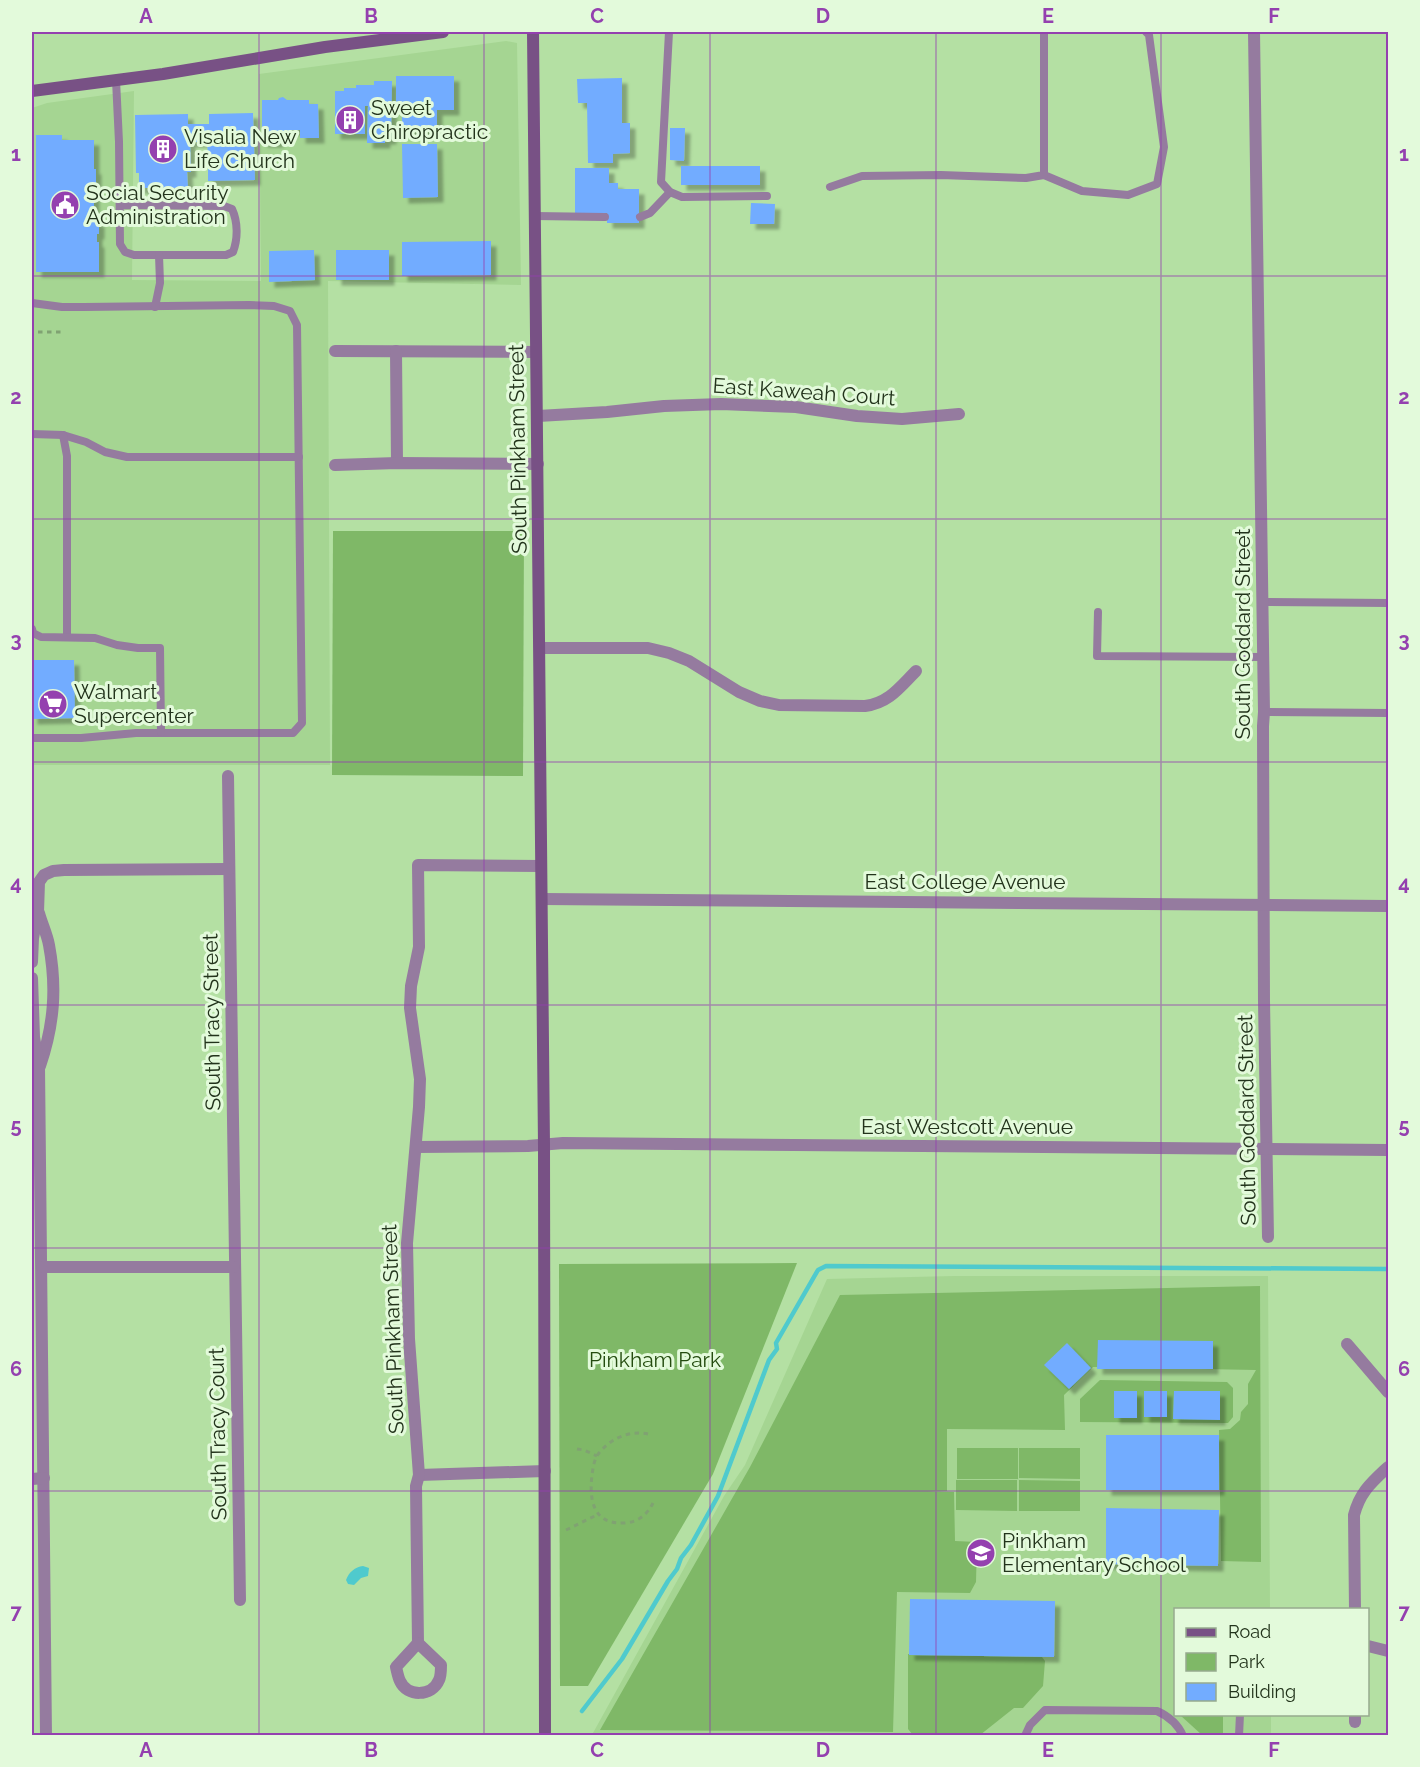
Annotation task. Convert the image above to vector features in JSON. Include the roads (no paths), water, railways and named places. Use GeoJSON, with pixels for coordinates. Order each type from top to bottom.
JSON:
{"type":"FeatureCollection","features":[{"type":"Feature","properties":{"kind":"street"},"geometry":{"type":"LineString","coordinates":[[32,91],[163,74],[325,47],[443,32]]}},
{"type":"Feature","properties":{"kind":"street","name":"South Pinkham Street"},"geometry":{"type":"LineString","coordinates":[[533,32],[544,1144],[545,1736]]}},
{"type":"Feature","properties":{"kind":"street","name":"South Goddard Street"},"geometry":{"type":"LineString","coordinates":[[1254,32],[1263,602],[1264,1001],[1268,1237]]}},
{"type":"Feature","properties":{"kind":"street"},"geometry":{"type":"LineString","coordinates":[[335,351],[536,352]]}},
{"type":"Feature","properties":{"kind":"street"},"geometry":{"type":"LineString","coordinates":[[396,351],[397,463]]}},
{"type":"Feature","properties":{"kind":"street","name":"East Kaweah Court"},"geometry":{"type":"LineString","coordinates":[[538,416],[721,404],[796,407],[857,416],[902,419],[959,414]]}},
{"type":"Feature","properties":{"kind":"street"},"geometry":{"type":"LineString","coordinates":[[335,465],[538,464]]}},
{"type":"Feature","properties":{"kind":"street"},"geometry":{"type":"LineString","coordinates":[[540,648],[648,648],[669,653],[689,661],[739,692],[760,701],[779,705],[877,705],[888,698],[916,671]]}},
{"type":"Feature","properties":{"kind":"street","name":"South Tracy Street"},"geometry":{"type":"LineString","coordinates":[[228,776],[234,1267]]}},
{"type":"Feature","properties":{"kind":"street","name":"South Pinkham Street"},"geometry":{"type":"LineString","coordinates":[[418,1643],[416,1486],[419,1475],[409,1339],[407,1243],[420,1079],[410,1008],[411,986],[419,947],[418,865],[541,866]]}},
{"type":"Feature","properties":{"kind":"street"},"geometry":{"type":"LineString","coordinates":[[32,962],[39,882],[44,875],[64,870],[229,868]]}},
{"type":"Feature","properties":{"kind":"street","name":"East College Avenue"},"geometry":{"type":"LineString","coordinates":[[542,898],[1389,906]]}},
{"type":"Feature","properties":{"kind":"street"},"geometry":{"type":"LineString","coordinates":[[35,1068],[48,1040],[53,1019],[53,981],[49,944],[38,912]]}},
{"type":"Feature","properties":{"kind":"street"},"geometry":{"type":"LineString","coordinates":[[32,978],[42,1267],[38,1478],[46,1736]]}},
{"type":"Feature","properties":{"kind":"street"},"geometry":{"type":"LineString","coordinates":[[416,1147],[544,1144]]}},
{"type":"Feature","properties":{"kind":"street","name":"East Westcott Avenue"},"geometry":{"type":"LineString","coordinates":[[544,1144],[1389,1150]]}},
{"type":"Feature","properties":{"kind":"street"},"geometry":{"type":"LineString","coordinates":[[42,1267],[234,1267]]}},
{"type":"Feature","properties":{"kind":"street","name":"South Tracy Court"},"geometry":{"type":"LineString","coordinates":[[234,1267],[240,1600]]}},
{"type":"Feature","properties":{"kind":"street"},"geometry":{"type":"LineString","coordinates":[[1347,1344],[1389,1392]]}},
{"type":"Feature","properties":{"kind":"street"},"geometry":{"type":"LineString","coordinates":[[1355,1608],[1354,1515],[1358,1502],[1368,1485],[1389,1467]]}},
{"type":"Feature","properties":{"kind":"street"},"geometry":{"type":"LineString","coordinates":[[419,1475],[545,1471]]}},
{"type":"Feature","properties":{"kind":"street"},"geometry":{"type":"LineString","coordinates":[[1369,1646],[1389,1651]]}},
{"type":"Feature","properties":{"kind":"lane"},"geometry":{"type":"LineString","coordinates":[[669,32],[661,182],[670,192],[682,197],[767,196]]}},
{"type":"Feature","properties":{"kind":"lane"},"geometry":{"type":"LineString","coordinates":[[1044,32],[1044,175]]}},
{"type":"Feature","properties":{"kind":"lane"},"geometry":{"type":"LineString","coordinates":[[830,187],[862,177],[941,175],[1026,178],[1044,175],[1082,191],[1128,195],[1157,184],[1164,147],[1149,35],[1146,32]]}},
{"type":"Feature","properties":{"kind":"lane"},"geometry":{"type":"LineString","coordinates":[[116,80],[121,205],[120,244],[125,252],[134,255],[226,255],[233,252],[236,245],[236,218],[232,209],[224,206],[121,205]]}},
{"type":"Feature","properties":{"kind":"lane"},"geometry":{"type":"LineString","coordinates":[[640,217],[650,213],[670,192]]}},
{"type":"Feature","properties":{"kind":"lane"},"geometry":{"type":"LineString","coordinates":[[535,216],[605,217]]}},
{"type":"Feature","properties":{"kind":"lane"},"geometry":{"type":"LineString","coordinates":[[155,306],[160,283],[159,255]]}},
{"type":"Feature","properties":{"kind":"lane"},"geometry":{"type":"LineString","coordinates":[[32,303],[62,307],[249,305],[274,306],[290,311],[297,325],[302,723],[293,733],[161,732],[81,738],[32,738]]}},
{"type":"Feature","properties":{"kind":"lane"},"geometry":{"type":"LineString","coordinates":[[32,434],[63,435],[86,442],[105,452],[128,457],[299,457]]}},
{"type":"Feature","properties":{"kind":"lane"},"geometry":{"type":"LineString","coordinates":[[63,435],[67,456],[67,637]]}},
{"type":"Feature","properties":{"kind":"lane"},"geometry":{"type":"LineString","coordinates":[[1263,602],[1389,603]]}},
{"type":"Feature","properties":{"kind":"lane"},"geometry":{"type":"LineString","coordinates":[[1098,612],[1097,656],[1263,657]]}},
{"type":"Feature","properties":{"kind":"lane"},"geometry":{"type":"LineString","coordinates":[[32,629],[33,633],[41,637],[95,638],[117,645],[160,648],[161,732]]}},
{"type":"Feature","properties":{"kind":"lane"},"geometry":{"type":"LineString","coordinates":[[1264,712],[1389,713]]}},
{"type":"Feature","properties":{"kind":"lane"},"geometry":{"type":"LineString","coordinates":[[1025,1736],[1030,1725],[1045,1710],[1157,1711],[1170,1719],[1183,1736]]}},
{"type":"Feature","properties":{"kind":"lane"},"geometry":{"type":"LineString","coordinates":[[1239,1716],[1239,1736]]}},
{"type":"Feature","properties":{"kind":"water"},"geometry":{"type":"Polygon","coordinates":[[[363,1566],[369,1568],[368,1576],[361,1578],[354,1585],[348,1584],[346,1580],[351,1572],[363,1566]]]}},
{"type":"Feature","properties":{"kind":"waterway"},"geometry":{"type":"LineString","coordinates":[[582,1711],[622,1659],[718,1496],[769,1360],[777,1349],[776,1343],[818,1270],[826,1266],[1388,1269]]}},
{"type":"Feature","properties":{"kind":"place","name":"Sweet Chiropractic"},"geometry":{"type":"Point","coordinates":[350,120]}},
{"type":"Feature","properties":{"kind":"place","name":"Visalia New Life Church"},"geometry":{"type":"Point","coordinates":[163,149]}},
{"type":"Feature","properties":{"kind":"place","name":"Social Security Administration"},"geometry":{"type":"Point","coordinates":[65,205]}},
{"type":"Feature","properties":{"kind":"place","name":"Walmart Supercenter"},"geometry":{"type":"Point","coordinates":[53,704]}},
{"type":"Feature","properties":{"kind":"place","name":"Pinkham Elementary School"},"geometry":{"type":"Point","coordinates":[981,1553]}},
{"type":"Feature","properties":{"kind":"park label","name":"Pinkham Park"},"geometry":{"type":"Point","coordinates":[655,1360]}}]}
